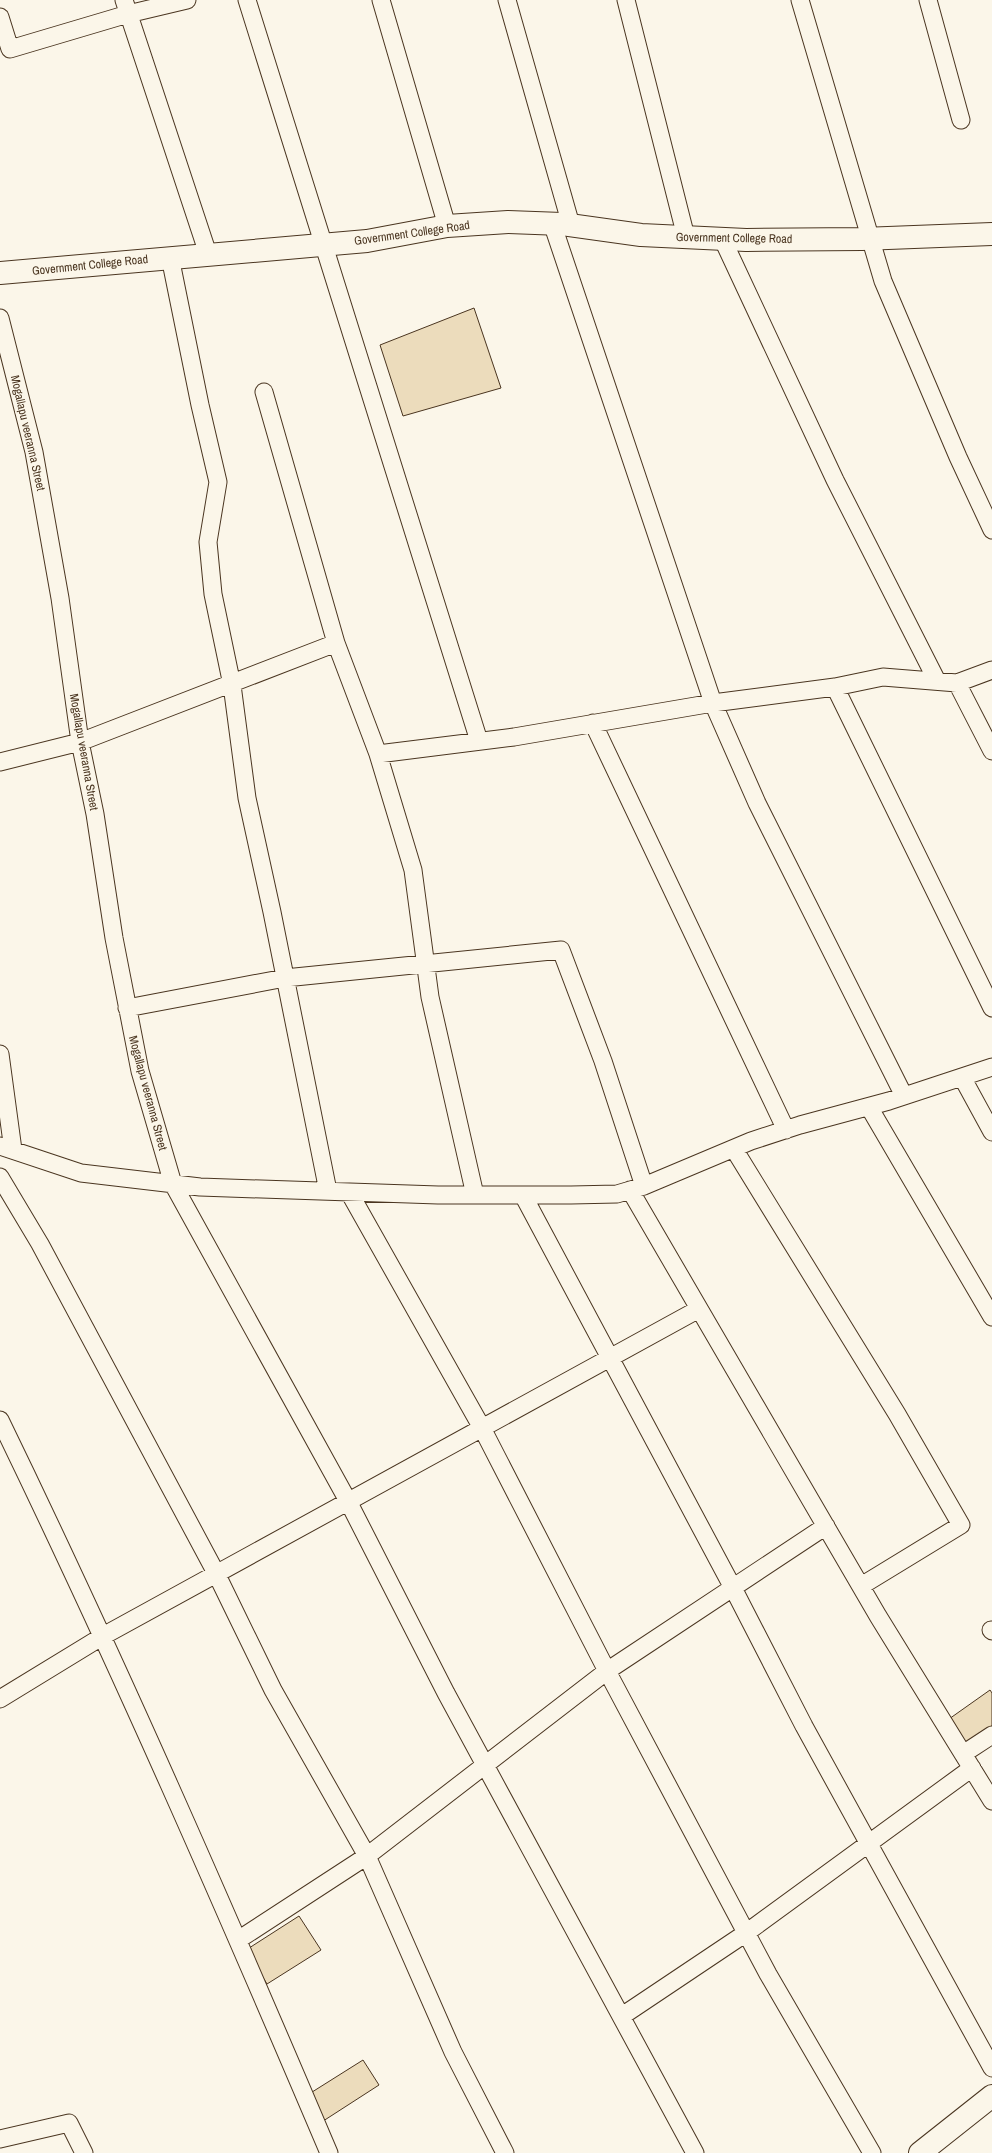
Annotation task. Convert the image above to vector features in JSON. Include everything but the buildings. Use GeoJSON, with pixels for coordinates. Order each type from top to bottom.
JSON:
{"type":"FeatureCollection","features":[{"type":"Feature","properties":{"kind":"main road","name":"Government College Road"},"geometry":{"type":"LineString","coordinates":[[0,273],[367,241],[447,226],[508,222],[562,224],[641,235],[722,238],[871,239],[992,234]]}},
{"type":"Feature","properties":{"kind":"main road"},"geometry":{"type":"LineString","coordinates":[[920,2153],[992,2096]]}},
{"type":"Feature","properties":{"kind":"street"},"geometry":{"type":"LineString","coordinates":[[0,17],[10,49],[126,7],[187,0]]}},
{"type":"Feature","properties":{"kind":"street"},"geometry":{"type":"LineString","coordinates":[[247,0],[325,244],[479,741]]}},
{"type":"Feature","properties":{"kind":"street"},"geometry":{"type":"LineString","coordinates":[[381,0],[447,226]]}},
{"type":"Feature","properties":{"kind":"street"},"geometry":{"type":"LineString","coordinates":[[507,0],[562,224],[713,703],[757,804],[904,1096]]}},
{"type":"Feature","properties":{"kind":"street"},"geometry":{"type":"LineString","coordinates":[[626,0],[686,237]]}},
{"type":"Feature","properties":{"kind":"street"},"geometry":{"type":"LineString","coordinates":[[800,0],[883,281],[958,458],[992,530]]}},
{"type":"Feature","properties":{"kind":"street"},"geometry":{"type":"LineString","coordinates":[[928,0],[961,120]]}},
{"type":"Feature","properties":{"kind":"street"},"geometry":{"type":"LineString","coordinates":[[126,7],[208,254]]}},
{"type":"Feature","properties":{"kind":"street"},"geometry":{"type":"LineString","coordinates":[[722,238],[835,480],[937,681]]}},
{"type":"Feature","properties":{"kind":"street"},"geometry":{"type":"LineString","coordinates":[[170,257],[198,397],[218,482],[208,542],[213,594],[232,685],[247,798],[286,978],[328,1191]]}},
{"type":"Feature","properties":{"kind":"street","name":"Mogallapu veeranna Street"},"geometry":{"type":"LineString","coordinates":[[0,318],[34,452],[60,598],[80,742],[95,814],[114,938],[127,1008],[140,1071],[173,1184],[348,1501],[485,1765],[695,2153]]}},
{"type":"Feature","properties":{"kind":"street"},"geometry":{"type":"LineString","coordinates":[[264,392],[336,643],[378,754],[413,870],[430,997],[475,1195]]}},
{"type":"Feature","properties":{"kind":"street"},"geometry":{"type":"LineString","coordinates":[[0,762],[80,742],[232,685],[336,643]]}},
{"type":"Feature","properties":{"kind":"street"},"geometry":{"type":"LineString","coordinates":[[378,754],[479,741],[713,703],[835,686],[883,676],[957,683],[992,670]]}},
{"type":"Feature","properties":{"kind":"street"},"geometry":{"type":"LineString","coordinates":[[957,683],[992,751]]}},
{"type":"Feature","properties":{"kind":"street"},"geometry":{"type":"LineString","coordinates":[[835,686],[992,1008]]}},
{"type":"Feature","properties":{"kind":"street"},"geometry":{"type":"LineString","coordinates":[[593,723],[786,1130]]}},
{"type":"Feature","properties":{"kind":"street"},"geometry":{"type":"LineString","coordinates":[[127,1008],[286,978],[561,950],[603,1061],[637,1188],[699,1309],[860,1586],[992,1801]]}},
{"type":"Feature","properties":{"kind":"street"},"geometry":{"type":"LineString","coordinates":[[0,1054],[4,1150],[81,1173],[200,1187],[475,1195],[617,1194],[637,1188],[786,1130],[869,1107],[992,1067]]}},
{"type":"Feature","properties":{"kind":"street"},"geometry":{"type":"LineString","coordinates":[[962,1077],[992,1132]]}},
{"type":"Feature","properties":{"kind":"street"},"geometry":{"type":"LineString","coordinates":[[869,1107],[992,1317]]}},
{"type":"Feature","properties":{"kind":"street"},"geometry":{"type":"LineString","coordinates":[[734,1149],[897,1414],[961,1525],[860,1586]]}},
{"type":"Feature","properties":{"kind":"street"},"geometry":{"type":"LineString","coordinates":[[0,1177],[40,1244],[216,1573],[273,1690],[367,1856],[454,2052],[505,2153]]}},
{"type":"Feature","properties":{"kind":"street"},"geometry":{"type":"LineString","coordinates":[[348,1192],[482,1428],[607,1671],[746,1933],[872,2153]]}},
{"type":"Feature","properties":{"kind":"street"},"geometry":{"type":"LineString","coordinates":[[522,1195],[733,1588],[804,1726],[992,2068]]}},
{"type":"Feature","properties":{"kind":"street"},"geometry":{"type":"LineString","coordinates":[[0,1698],[103,1636],[216,1573],[699,1309]]}},
{"type":"Feature","properties":{"kind":"street"},"geometry":{"type":"LineString","coordinates":[[0,1420],[4,1439],[103,1636],[238,1940],[329,2153]]}},
{"type":"Feature","properties":{"kind":"street"},"geometry":{"type":"LineString","coordinates":[[238,1940],[367,1856],[607,1671],[826,1526]]}},
{"type":"Feature","properties":{"kind":"street"},"geometry":{"type":"LineString","coordinates":[[622,2016],[746,1933],[868,1842],[967,1761],[992,1735]]}},
{"type":"Feature","properties":{"kind":"street"},"geometry":{"type":"LineString","coordinates":[[0,2139],[69,2123],[84,2153]]}}]}
